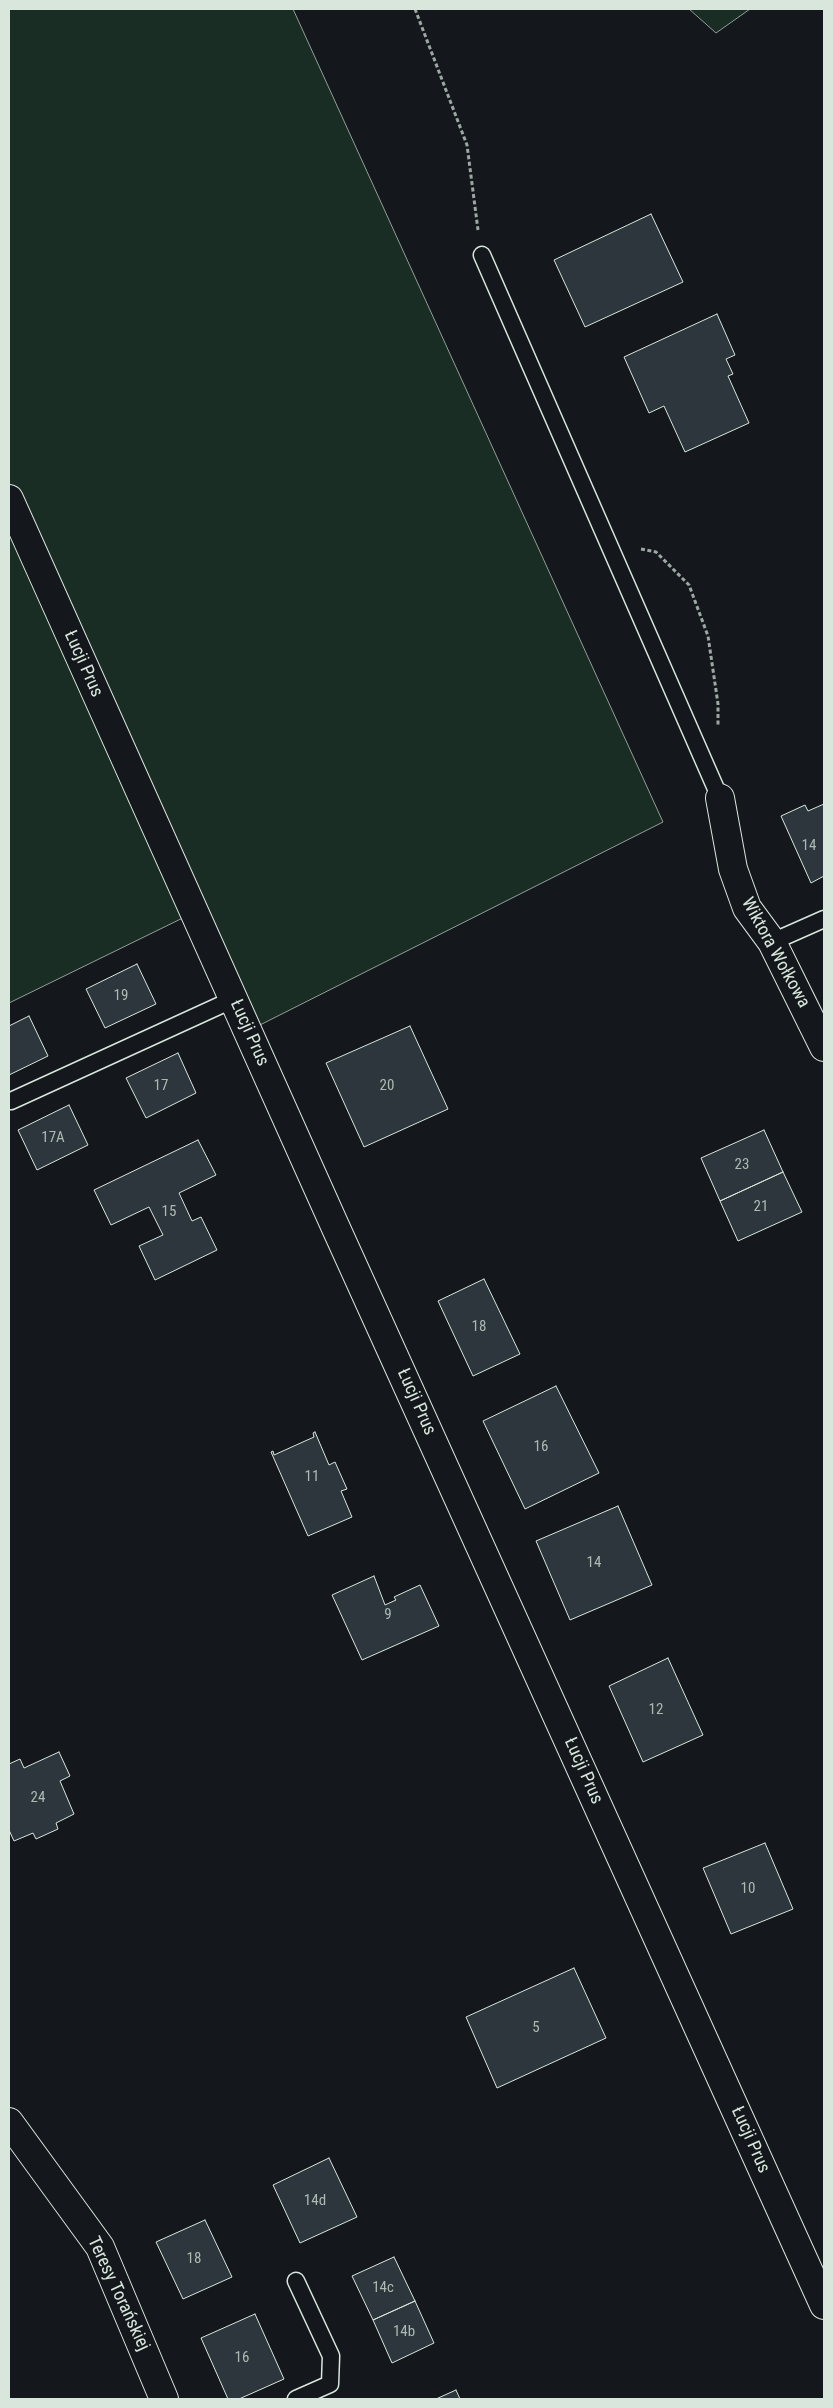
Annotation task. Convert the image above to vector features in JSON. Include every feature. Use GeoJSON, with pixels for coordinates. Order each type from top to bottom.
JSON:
{"type":"FeatureCollection","features":[{"type":"Feature","properties":{"kind":"street","name":"Łucji Prus"},"geometry":{"type":"LineString","coordinates":[[9,498],[824,2305]]}},
{"type":"Feature","properties":{"kind":"street","name":"Wiktora Wołkowa"},"geometry":{"type":"LineString","coordinates":[[720,798],[733,869],[747,908],[772,942],[824,1046]]}},
{"type":"Feature","properties":{"kind":"street","name":"Teresy Torańskiej"},"geometry":{"type":"LineString","coordinates":[[9,2122],[100,2247],[164,2399]]}},
{"type":"Feature","properties":{"kind":"lane"},"geometry":{"type":"LineString","coordinates":[[482,255],[720,798]]}},
{"type":"Feature","properties":{"kind":"lane"},"geometry":{"type":"LineString","coordinates":[[772,942],[824,919]]}},
{"type":"Feature","properties":{"kind":"lane"},"geometry":{"type":"LineString","coordinates":[[10,1101],[234,999]]}},
{"type":"Feature","properties":{"kind":"lane"},"geometry":{"type":"LineString","coordinates":[[296,2281],[331,2356],[330,2384],[296,2399]]}},
{"type":"Feature","properties":{"kind":"path"},"geometry":{"type":"LineString","coordinates":[[415,9],[467,145],[482,255]]}},
{"type":"Feature","properties":{"kind":"path"},"geometry":{"type":"LineString","coordinates":[[609,544],[656,552],[689,585],[708,636],[718,704],[718,732]]}},
{"type":"Feature","properties":{"kind":"green space"},"geometry":{"type":"Polygon","coordinates":[[[9,9],[293,9],[663,822],[248,1031],[195,912],[9,1003],[9,9]]]}},
{"type":"Feature","properties":{"kind":"green space"},"geometry":{"type":"Polygon","coordinates":[[[689,9],[750,9],[716,33],[689,9]]]}},
{"type":"Feature","properties":{"kind":"building"},"geometry":{"type":"Polygon","coordinates":[[[651,214],[683,282],[585,327],[554,260],[651,214]]]}},
{"type":"Feature","properties":{"kind":"building"},"geometry":{"type":"Polygon","coordinates":[[[717,314],[735,355],[726,359],[733,374],[728,376],[749,423],[685,452],[664,406],[649,413],[624,357],[717,314]]]}},
{"type":"Feature","properties":{"kind":"building"},"geometry":{"type":"Polygon","coordinates":[[[824,804],[824,876],[811,883],[781,816],[805,805],[808,811],[824,804]]]}},
{"type":"Feature","properties":{"kind":"building"},"geometry":{"type":"Polygon","coordinates":[[[137,964],[156,1004],[105,1028],[86,989],[137,964]]]}},
{"type":"Feature","properties":{"kind":"building"},"geometry":{"type":"Polygon","coordinates":[[[29,1016],[48,1056],[9,1075],[9,1026],[29,1016]]]}},
{"type":"Feature","properties":{"kind":"building"},"geometry":{"type":"Polygon","coordinates":[[[410,1026],[448,1109],[364,1147],[326,1063],[410,1026]]]}},
{"type":"Feature","properties":{"kind":"building"},"geometry":{"type":"Polygon","coordinates":[[[178,1053],[196,1093],[146,1118],[126,1078],[178,1053]]]}},
{"type":"Feature","properties":{"kind":"building"},"geometry":{"type":"Polygon","coordinates":[[[69,1105],[88,1145],[37,1170],[18,1130],[69,1105]]]}},
{"type":"Feature","properties":{"kind":"building"},"geometry":{"type":"Polygon","coordinates":[[[764,1130],[783,1172],[720,1201],[701,1158],[764,1130]]]}},
{"type":"Feature","properties":{"kind":"building"},"geometry":{"type":"Polygon","coordinates":[[[198,1140],[216,1175],[179,1193],[192,1221],[201,1217],[217,1250],[155,1280],[139,1246],[163,1235],[149,1207],[111,1225],[94,1190],[198,1140]]]}},
{"type":"Feature","properties":{"kind":"building"},"geometry":{"type":"Polygon","coordinates":[[[783,1172],[802,1212],[738,1241],[720,1201],[783,1172]]]}},
{"type":"Feature","properties":{"kind":"building"},"geometry":{"type":"Polygon","coordinates":[[[484,1279],[520,1354],[473,1376],[438,1301],[484,1279]]]}},
{"type":"Feature","properties":{"kind":"building"},"geometry":{"type":"Polygon","coordinates":[[[556,1386],[599,1473],[525,1509],[483,1421],[556,1386]]]}},
{"type":"Feature","properties":{"kind":"building"},"geometry":{"type":"Polygon","coordinates":[[[315,1432],[329,1465],[335,1462],[347,1489],[341,1491],[352,1517],[308,1536],[271,1452],[273,1451],[274,1455],[314,1437],[313,1433],[315,1432]]]}},
{"type":"Feature","properties":{"kind":"building"},"geometry":{"type":"Polygon","coordinates":[[[618,1506],[652,1585],[570,1620],[536,1541],[618,1506]]]}},
{"type":"Feature","properties":{"kind":"building"},"geometry":{"type":"Polygon","coordinates":[[[374,1576],[385,1605],[396,1600],[394,1597],[420,1585],[439,1626],[362,1660],[332,1595],[374,1576]]]}},
{"type":"Feature","properties":{"kind":"building"},"geometry":{"type":"Polygon","coordinates":[[[668,1658],[703,1735],[643,1762],[609,1686],[668,1658]]]}},
{"type":"Feature","properties":{"kind":"building"},"geometry":{"type":"Polygon","coordinates":[[[59,1752],[70,1776],[60,1781],[74,1814],[56,1823],[58,1829],[36,1839],[33,1833],[14,1841],[9,1830],[9,1764],[20,1759],[24,1768],[59,1752]]]}},
{"type":"Feature","properties":{"kind":"building"},"geometry":{"type":"Polygon","coordinates":[[[765,1843],[793,1909],[731,1934],[703,1868],[765,1843]]]}},
{"type":"Feature","properties":{"kind":"building"},"geometry":{"type":"Polygon","coordinates":[[[574,1968],[606,2038],[497,2088],[466,2017],[574,1968]]]}},
{"type":"Feature","properties":{"kind":"building"},"geometry":{"type":"Polygon","coordinates":[[[329,2158],[357,2217],[300,2243],[273,2185],[329,2158]]]}},
{"type":"Feature","properties":{"kind":"building"},"geometry":{"type":"Polygon","coordinates":[[[205,2220],[232,2277],[183,2299],[156,2242],[205,2220]]]}},
{"type":"Feature","properties":{"kind":"building"},"geometry":{"type":"Polygon","coordinates":[[[394,2257],[415,2301],[373,2320],[352,2276],[394,2257]]]}},
{"type":"Feature","properties":{"kind":"building"},"geometry":{"type":"Polygon","coordinates":[[[415,2301],[434,2343],[392,2363],[373,2320],[415,2301]]]}},
{"type":"Feature","properties":{"kind":"building"},"geometry":{"type":"Polygon","coordinates":[[[255,2314],[284,2379],[239,2399],[228,2399],[201,2338],[255,2314]]]}},
{"type":"Feature","properties":{"kind":"building"},"geometry":{"type":"Polygon","coordinates":[[[456,2390],[460,2399],[436,2399],[456,2390]]]}}]}
